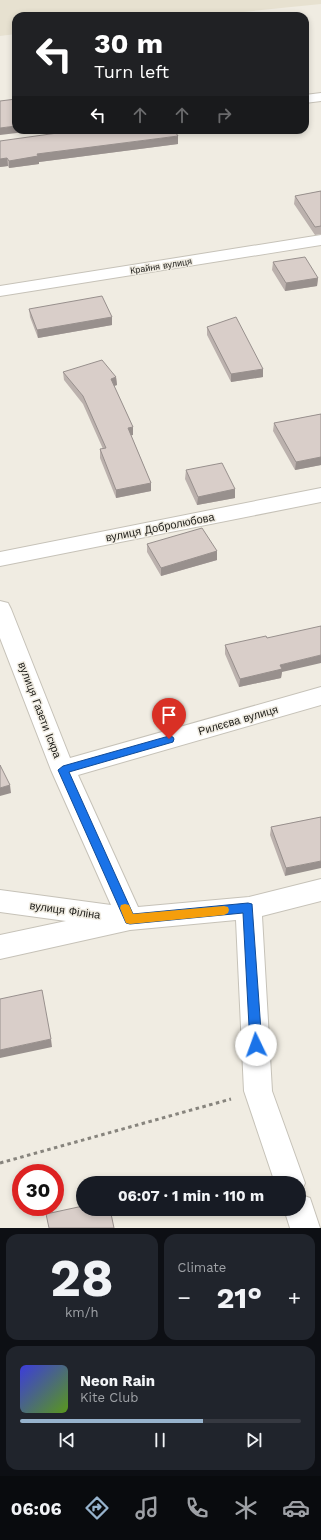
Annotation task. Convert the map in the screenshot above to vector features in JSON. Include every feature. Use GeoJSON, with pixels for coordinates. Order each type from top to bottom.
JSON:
{"type":"FeatureCollection","features":[{"type":"Feature","properties":{"kind":"street"},"geometry":{"type":"LineString","coordinates":[[309,98],[321,97]]}},
{"type":"Feature","properties":{"kind":"street","name":"Крайня вулиця"},"geometry":{"type":"LineString","coordinates":[[0,291],[321,240]]}},
{"type":"Feature","properties":{"kind":"street","name":"вулиця Добролюбова"},"geometry":{"type":"LineString","coordinates":[[0,559],[321,495]]}},
{"type":"Feature","properties":{"kind":"street","name":"вулиця Газети Іскра"},"geometry":{"type":"LineString","coordinates":[[0,609],[63,770],[130,919]]}},
{"type":"Feature","properties":{"kind":"street","name":"Рилєєва вулиця"},"geometry":{"type":"LineString","coordinates":[[63,770],[321,696]]}},
{"type":"Feature","properties":{"kind":"street"},"geometry":{"type":"LineString","coordinates":[[0,947],[130,919],[248,908],[321,890]]}},
{"type":"Feature","properties":{"kind":"street","name":"вулиця Філіна"},"geometry":{"type":"LineString","coordinates":[[0,902],[130,919]]}},
{"type":"Feature","properties":{"kind":"street"},"geometry":{"type":"LineString","coordinates":[[248,908],[258,1091],[288,1176]]}},
{"type":"Feature","properties":{"kind":"street"},"geometry":{"type":"LineString","coordinates":[[301,1216],[305,1228]]}},
{"type":"Feature","properties":{"kind":"path"},"geometry":{"type":"LineString","coordinates":[[0,1163],[258,1091]]}},
{"type":"Feature","properties":{"kind":"shaded area"},"geometry":{"type":"Polygon","coordinates":[[[0,0],[321,0],[321,4],[243,12],[12,12],[12,34],[0,36],[0,0]]]}},
{"type":"Feature","properties":{"kind":"building"},"geometry":{"type":"Polygon","coordinates":[[[12,100],[12,126],[0,128],[0,101],[12,100]]]}},
{"type":"Feature","properties":{"kind":"building"},"geometry":{"type":"Polygon","coordinates":[[[50,134],[177,134],[178,136],[37,154],[38,156],[9,161],[7,158],[0,159],[0,141],[50,134]]]}},
{"type":"Feature","properties":{"kind":"building"},"geometry":{"type":"Polygon","coordinates":[[[321,191],[321,226],[315,227],[295,196],[321,191]]]}},
{"type":"Feature","properties":{"kind":"building"},"geometry":{"type":"Polygon","coordinates":[[[305,257],[318,278],[286,283],[273,262],[305,257]]]}},
{"type":"Feature","properties":{"kind":"building"},"geometry":{"type":"Polygon","coordinates":[[[102,296],[112,317],[37,330],[29,309],[102,296]]]}},
{"type":"Feature","properties":{"kind":"building"},"geometry":{"type":"Polygon","coordinates":[[[236,317],[263,369],[231,374],[207,327],[236,317]]]}},
{"type":"Feature","properties":{"kind":"building"},"geometry":{"type":"Polygon","coordinates":[[[102,360],[116,377],[111,379],[133,427],[128,428],[151,483],[116,490],[100,449],[106,448],[83,396],[63,372],[102,360]]]}},
{"type":"Feature","properties":{"kind":"building"},"geometry":{"type":"Polygon","coordinates":[[[321,414],[321,457],[296,462],[274,423],[321,414]]]}},
{"type":"Feature","properties":{"kind":"building"},"geometry":{"type":"Polygon","coordinates":[[[222,463],[235,489],[198,497],[186,470],[222,463]]]}},
{"type":"Feature","properties":{"kind":"building"},"geometry":{"type":"Polygon","coordinates":[[[202,528],[217,551],[161,568],[147,544],[202,528]]]}},
{"type":"Feature","properties":{"kind":"building"},"geometry":{"type":"Polygon","coordinates":[[[321,626],[321,655],[280,665],[282,669],[240,679],[225,645],[266,636],[267,638],[321,626]]]}},
{"type":"Feature","properties":{"kind":"building"},"geometry":{"type":"Polygon","coordinates":[[[0,765],[10,785],[0,788],[0,765]]]}},
{"type":"Feature","properties":{"kind":"building"},"geometry":{"type":"Polygon","coordinates":[[[321,817],[321,861],[286,868],[271,827],[321,817]]]}},
{"type":"Feature","properties":{"kind":"building"},"geometry":{"type":"Polygon","coordinates":[[[42,990],[51,1039],[0,1050],[0,999],[42,990]]]}},
{"type":"Feature","properties":{"kind":"building"},"geometry":{"type":"Polygon","coordinates":[[[76,1208],[76,1216],[111,1216],[114,1228],[49,1228],[46,1216],[64,1216],[64,1210],[76,1208]]]}},
{"type":"Feature","properties":{"kind":"slow traffic"},"geometry":{"type":"LineString","coordinates":[[125,908],[130,919],[224,910]]}},
{"type":"Feature","properties":{"kind":"route"},"geometry":{"type":"LineString","coordinates":[[169,739],[63,770],[130,919],[248,908],[256,1045]]}}]}
